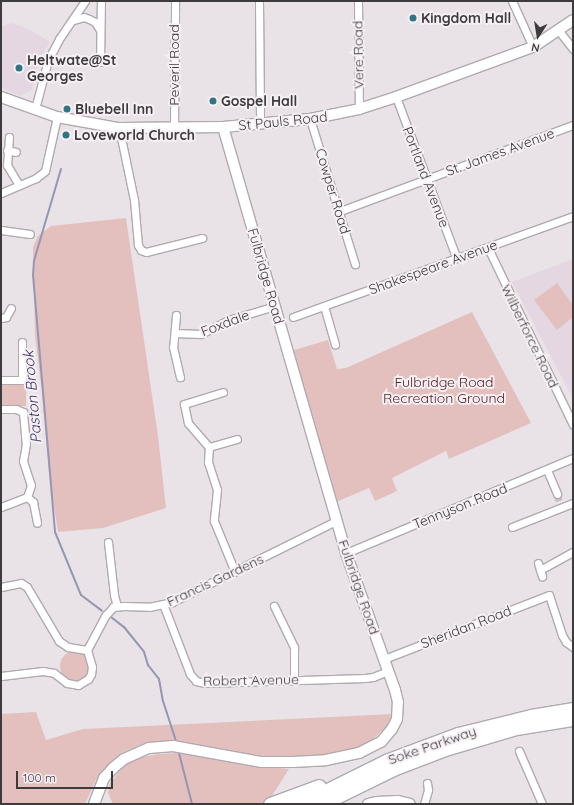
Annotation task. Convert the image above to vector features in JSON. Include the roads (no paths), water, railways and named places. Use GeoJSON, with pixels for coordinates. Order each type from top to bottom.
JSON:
{"type":"FeatureCollection","features":[{"type":"Feature","properties":{"kind":"highway","name":"Soke Parkway"},"geometry":{"type":"LineString","coordinates":[[299,804],[388,760],[458,734],[531,716],[573,709]]}},
{"type":"Feature","properties":{"kind":"highway","name":"Soke Parkway"},"geometry":{"type":"LineString","coordinates":[[322,804],[393,769],[445,749],[516,728],[573,719]]}},
{"type":"Feature","properties":{"kind":"highway"},"geometry":{"type":"LineString","coordinates":[[270,804],[388,760]]}},
{"type":"Feature","properties":{"kind":"highway"},"geometry":{"type":"LineString","coordinates":[[334,804],[364,783]]}},
{"type":"Feature","properties":{"kind":"street"},"geometry":{"type":"LineString","coordinates":[[35,109],[48,60],[59,39],[85,1]]}},
{"type":"Feature","properties":{"kind":"street"},"geometry":{"type":"LineString","coordinates":[[100,62],[101,1]]}},
{"type":"Feature","properties":{"kind":"street","name":"Peveril Road"},"geometry":{"type":"LineString","coordinates":[[174,1],[174,128]]}},
{"type":"Feature","properties":{"kind":"street"},"geometry":{"type":"LineString","coordinates":[[259,1],[260,123]]}},
{"type":"Feature","properties":{"kind":"street","name":"Vere Road"},"geometry":{"type":"LineString","coordinates":[[358,1],[359,109]]}},
{"type":"Feature","properties":{"kind":"street"},"geometry":{"type":"LineString","coordinates":[[512,1],[533,47]]}},
{"type":"Feature","properties":{"kind":"street"},"geometry":{"type":"LineString","coordinates":[[73,20],[84,17],[95,22],[100,30]]}},
{"type":"Feature","properties":{"kind":"street","name":"St Pauls Road"},"geometry":{"type":"LineString","coordinates":[[1,97],[57,117],[119,128],[223,127],[310,119],[359,109],[533,47],[559,31],[573,20]]}},
{"type":"Feature","properties":{"kind":"street"},"geometry":{"type":"LineString","coordinates":[[559,31],[573,49]]}},
{"type":"Feature","properties":{"kind":"street","name":"Portland Avenue"},"geometry":{"type":"LineString","coordinates":[[396,97],[456,257]]}},
{"type":"Feature","properties":{"kind":"street"},"geometry":{"type":"LineString","coordinates":[[1,193],[36,178],[45,170],[57,117]]}},
{"type":"Feature","properties":{"kind":"street","name":"Cowper Road"},"geometry":{"type":"LineString","coordinates":[[310,119],[340,211],[355,264]]}},
{"type":"Feature","properties":{"kind":"street","name":"St. James Avenue"},"geometry":{"type":"LineString","coordinates":[[340,211],[573,125]]}},
{"type":"Feature","properties":{"kind":"street","name":"Fulbridge Road"},"geometry":{"type":"LineString","coordinates":[[97,802],[104,778],[113,768],[124,759],[148,748],[173,746],[261,762],[326,760],[360,753],[371,748],[381,742],[392,729],[397,719],[398,702],[336,521],[223,127]]}},
{"type":"Feature","properties":{"kind":"street"},"geometry":{"type":"LineString","coordinates":[[119,128],[134,200],[138,245],[141,250],[146,252],[202,238]]}},
{"type":"Feature","properties":{"kind":"street"},"geometry":{"type":"LineString","coordinates":[[9,137],[7,165],[19,185]]}},
{"type":"Feature","properties":{"kind":"street"},"geometry":{"type":"LineString","coordinates":[[7,150],[16,152]]}},
{"type":"Feature","properties":{"kind":"street","name":"Shakespeare Avenue"},"geometry":{"type":"LineString","coordinates":[[293,317],[456,257],[488,248],[573,216]]}},
{"type":"Feature","properties":{"kind":"street"},"geometry":{"type":"LineString","coordinates":[[1,230],[30,234]]}},
{"type":"Feature","properties":{"kind":"street","name":"Wilberforce Road"},"geometry":{"type":"LineString","coordinates":[[488,248],[573,425]]}},
{"type":"Feature","properties":{"kind":"street","name":"Foxdale"},"geometry":{"type":"LineString","coordinates":[[175,333],[201,334],[228,320],[274,306]]}},
{"type":"Feature","properties":{"kind":"street"},"geometry":{"type":"LineString","coordinates":[[324,306],[335,344]]}},
{"type":"Feature","properties":{"kind":"street"},"geometry":{"type":"LineString","coordinates":[[1,318],[6,317],[11,308]]}},
{"type":"Feature","properties":{"kind":"street"},"geometry":{"type":"LineString","coordinates":[[176,315],[173,347],[180,377]]}},
{"type":"Feature","properties":{"kind":"street"},"geometry":{"type":"LineString","coordinates":[[1,380],[22,380],[22,342]]}},
{"type":"Feature","properties":{"kind":"street"},"geometry":{"type":"LineString","coordinates":[[223,392],[184,404],[188,423],[209,447],[208,462],[217,490],[214,521],[235,572]]}},
{"type":"Feature","properties":{"kind":"street"},"geometry":{"type":"LineString","coordinates":[[1,410],[16,410],[23,412],[26,444],[23,461],[31,485],[27,497]]}},
{"type":"Feature","properties":{"kind":"street"},"geometry":{"type":"LineString","coordinates":[[209,447],[237,439]]}},
{"type":"Feature","properties":{"kind":"street","name":"Tennyson Road"},"geometry":{"type":"LineString","coordinates":[[346,553],[573,458]]}},
{"type":"Feature","properties":{"kind":"street"},"geometry":{"type":"LineString","coordinates":[[547,470],[557,494]]}},
{"type":"Feature","properties":{"kind":"street"},"geometry":{"type":"LineString","coordinates":[[1,507],[27,497]]}},
{"type":"Feature","properties":{"kind":"street"},"geometry":{"type":"LineString","coordinates":[[27,497],[33,502],[37,523]]}},
{"type":"Feature","properties":{"kind":"street"},"geometry":{"type":"LineString","coordinates":[[512,527],[561,506],[573,503]]}},
{"type":"Feature","properties":{"kind":"street","name":"Francis Gardens"},"geometry":{"type":"LineString","coordinates":[[117,606],[149,607],[172,602],[336,521]]}},
{"type":"Feature","properties":{"kind":"street"},"geometry":{"type":"LineString","coordinates":[[1,676],[43,671],[54,673],[67,683],[78,685],[88,679],[92,674],[91,662],[87,650],[106,615],[113,607],[117,606],[114,595],[108,542]]}},
{"type":"Feature","properties":{"kind":"street"},"geometry":{"type":"LineString","coordinates":[[540,570],[573,552]]}},
{"type":"Feature","properties":{"kind":"street"},"geometry":{"type":"LineString","coordinates":[[1,587],[21,583],[27,587],[59,641],[68,647],[87,650]]}},
{"type":"Feature","properties":{"kind":"street","name":"Sheridan Road"},"geometry":{"type":"LineString","coordinates":[[384,659],[549,595],[562,635],[566,642],[573,647]]}},
{"type":"Feature","properties":{"kind":"street","name":"Robert Avenue"},"geometry":{"type":"LineString","coordinates":[[163,604],[190,674],[196,681],[205,683],[364,678],[373,677],[388,671]]}},
{"type":"Feature","properties":{"kind":"street"},"geometry":{"type":"LineString","coordinates":[[274,606],[294,648],[294,680]]}},
{"type":"Feature","properties":{"kind":"street"},"geometry":{"type":"LineString","coordinates":[[519,751],[542,804]]}},
{"type":"Feature","properties":{"kind":"street"},"geometry":{"type":"LineString","coordinates":[[424,804],[428,790],[427,783]]}},
{"type":"Feature","properties":{"kind":"street"},"geometry":{"type":"LineString","coordinates":[[368,804],[391,801],[410,804]]}},
{"type":"Feature","properties":{"kind":"waterway","name":"Paston Brook"},"geometry":{"type":"LineString","coordinates":[[61,169],[34,261],[33,275],[55,532],[81,595],[102,611]]}},
{"type":"Feature","properties":{"kind":"waterway","name":"Paston Brook"},"geometry":{"type":"LineString","coordinates":[[111,617],[124,627],[144,652],[148,665],[159,679],[163,701],[176,741]]}},
{"type":"Feature","properties":{"kind":"waterway","name":"Paston Brook"},"geometry":{"type":"LineString","coordinates":[[179,753],[192,804]]}},
{"type":"Feature","properties":{"kind":"tunnel"},"geometry":{"type":"LineString","coordinates":[[557,494],[560,504]]}},
{"type":"Feature","properties":{"kind":"place","name":"Kingdom Hall"},"geometry":{"type":"Point","coordinates":[413,18]}},
{"type":"Feature","properties":{"kind":"place","name":"Heltwate@St Georges"},"geometry":{"type":"Point","coordinates":[19,68]}},
{"type":"Feature","properties":{"kind":"place","name":"Gospel Hall"},"geometry":{"type":"Point","coordinates":[213,101]}},
{"type":"Feature","properties":{"kind":"place","name":"Bluebell Inn"},"geometry":{"type":"Point","coordinates":[67,109]}},
{"type":"Feature","properties":{"kind":"place","name":"Loveworld Church"},"geometry":{"type":"Point","coordinates":[66,135]}},
{"type":"Feature","properties":{"kind":"park label","name":"Fulbridge Road Recreation Ground"},"geometry":{"type":"Point","coordinates":[444,390]}}]}
